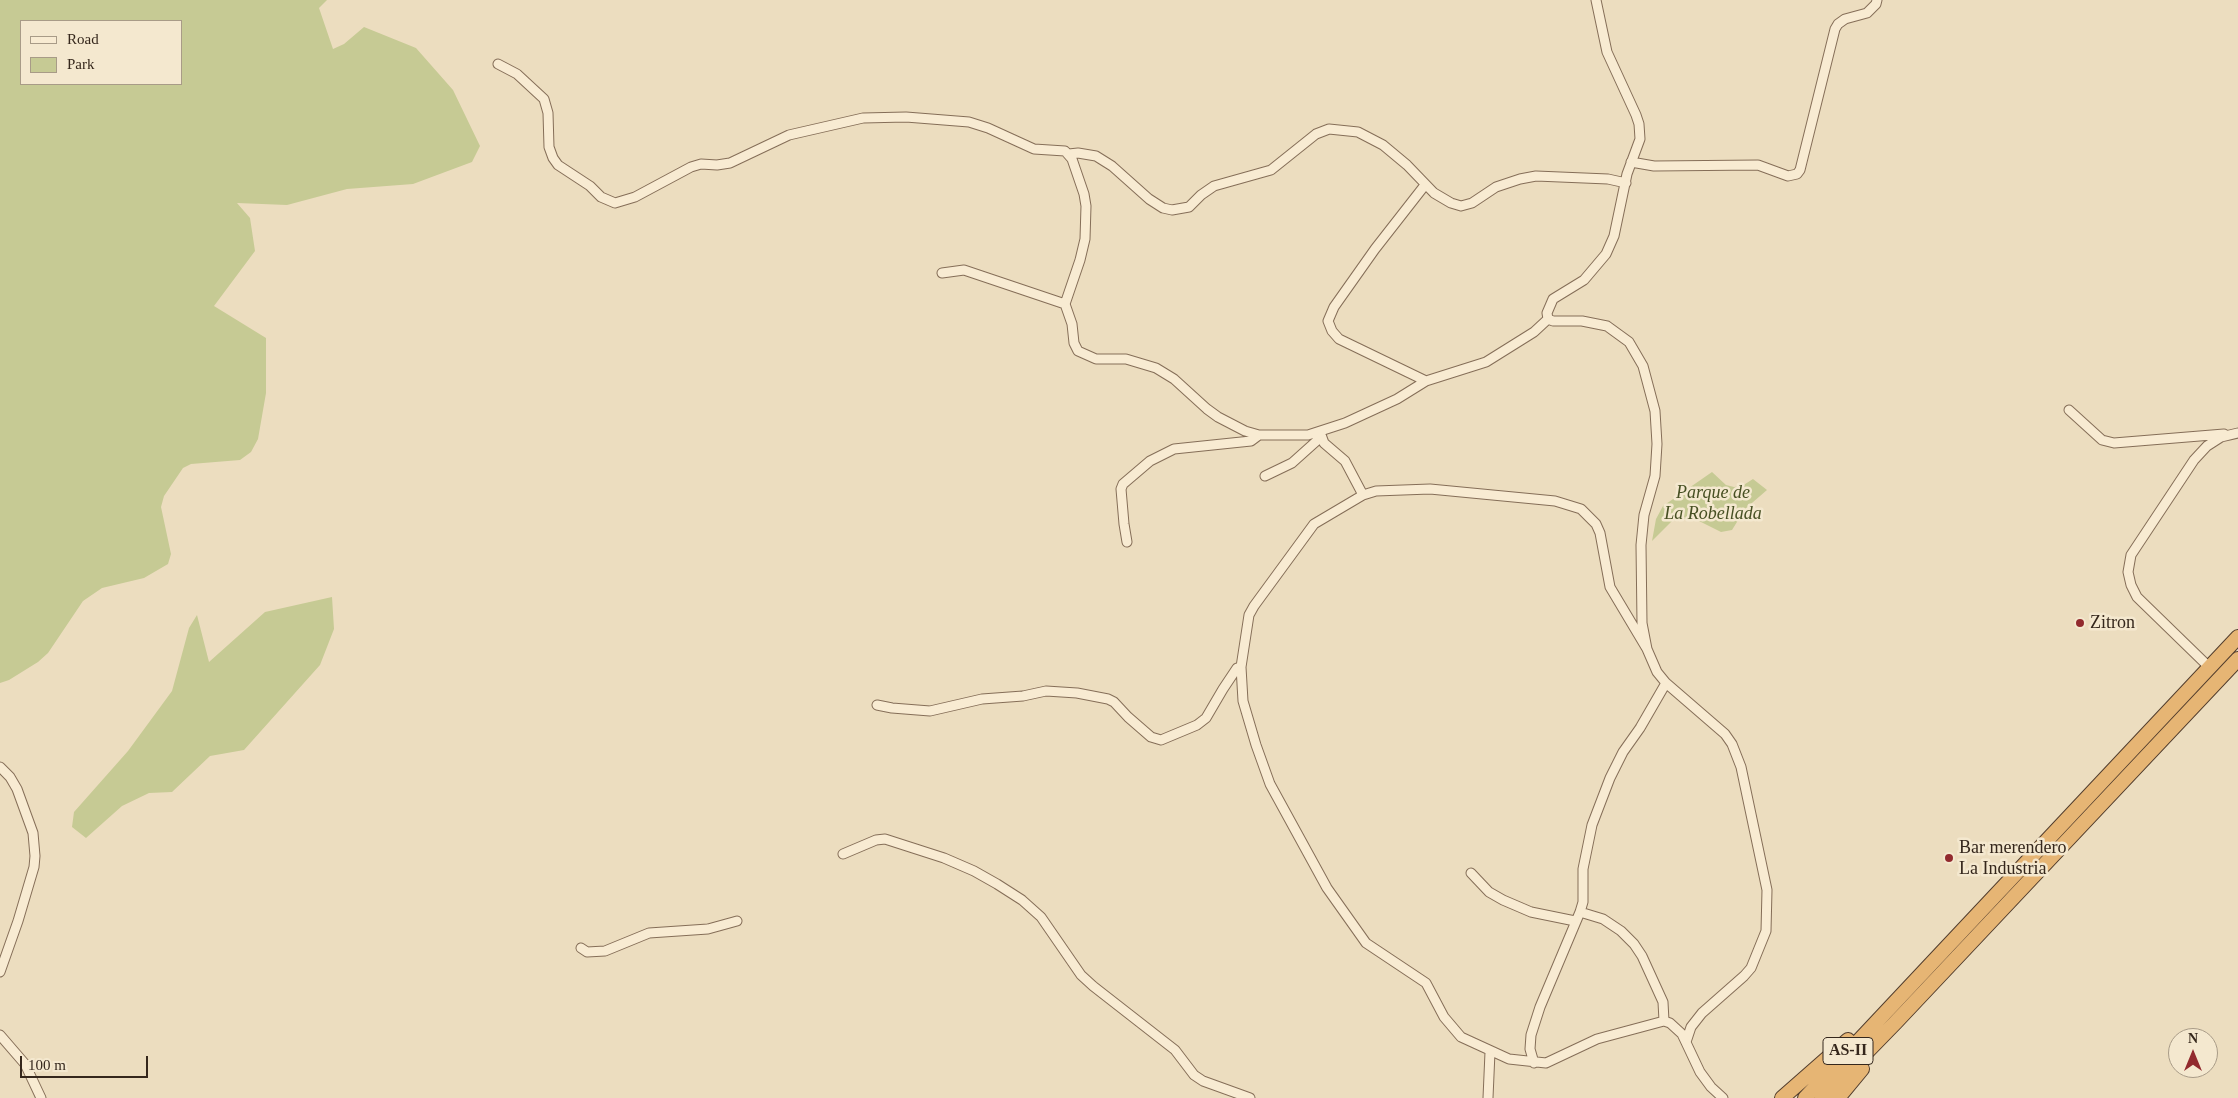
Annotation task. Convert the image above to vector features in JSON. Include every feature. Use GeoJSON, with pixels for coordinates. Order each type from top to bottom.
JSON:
{"type":"FeatureCollection","features":[{"type":"Feature","properties":{"kind":"highway","name":"AS-II"},"geometry":{"type":"LineString","coordinates":[[1804,1098],[2238,637]]}},
{"type":"Feature","properties":{"kind":"highway","name":"AS-II"},"geometry":{"type":"LineString","coordinates":[[1822,1098],[2238,659]]}},
{"type":"Feature","properties":{"kind":"highway"},"geometry":{"type":"LineString","coordinates":[[1782,1098],[1852,1036],[1891,1005]]}},
{"type":"Feature","properties":{"kind":"highway"},"geometry":{"type":"LineString","coordinates":[[1838,1098],[1878,1049],[1896,1022]]}},
{"type":"Feature","properties":{"kind":"street"},"geometry":{"type":"LineString","coordinates":[[1069,154],[1084,194],[1085,230],[1080,260],[1065,304],[1072,324],[1074,343],[1078,351],[1096,359],[1126,359],[1156,368],[1174,379],[1218,417],[1246,431],[1259,435],[1320,434],[1397,399],[1426,381],[1486,362],[1534,332],[1548,318],[1548,308],[1553,299],[1584,280],[1606,254],[1614,236],[1631,162],[1640,139],[1639,124],[1607,52],[1596,0]]}},
{"type":"Feature","properties":{"kind":"street"},"geometry":{"type":"LineString","coordinates":[[1631,162],[1654,166],[1758,165],[1788,176],[1798,174],[1838,24],[1845,19],[1872,10],[1877,0]]}},
{"type":"Feature","properties":{"kind":"street"},"geometry":{"type":"LineString","coordinates":[[498,64],[517,74],[544,99],[548,113],[549,147],[553,158],[565,171],[590,186],[601,197],[615,203],[624,201],[691,167],[701,164],[717,165],[730,163],[789,135],[864,118],[906,117],[969,122],[988,128],[1034,149],[1060,150],[1069,154],[1078,152],[1096,156],[1112,166],[1126,180],[1163,208],[1179,210],[1189,207],[1214,186],[1271,170],[1316,134],[1323,130],[1336,129],[1358,132],[1383,145],[1408,164],[1425,185],[1451,203],[1461,206],[1472,203],[1496,187],[1536,176],[1600,178],[1626,183]]}},
{"type":"Feature","properties":{"kind":"street"},"geometry":{"type":"LineString","coordinates":[[1425,185],[1339,299],[1329,315],[1328,321],[1332,331],[1339,339],[1426,381]]}},
{"type":"Feature","properties":{"kind":"street"},"geometry":{"type":"LineString","coordinates":[[942,274],[964,270],[1065,304]]}},
{"type":"Feature","properties":{"kind":"street"},"geometry":{"type":"LineString","coordinates":[[1548,318],[1558,322],[1595,323],[1618,333],[1629,342],[1640,359],[1650,388],[1655,411],[1657,444],[1655,476],[1644,515],[1641,545],[1642,623],[1647,649]]}},
{"type":"Feature","properties":{"kind":"street"},"geometry":{"type":"LineString","coordinates":[[2069,410],[2102,440],[2114,443],[2191,435],[2237,433]]}},
{"type":"Feature","properties":{"kind":"street"},"geometry":{"type":"LineString","coordinates":[[2209,668],[2137,597],[2131,585],[2128,572],[2130,555],[2194,460],[2207,446],[2221,437],[2237,433]]}},
{"type":"Feature","properties":{"kind":"street"},"geometry":{"type":"LineString","coordinates":[[1265,476],[1292,463],[1320,434]]}},
{"type":"Feature","properties":{"kind":"street"},"geometry":{"type":"LineString","coordinates":[[1320,434],[1324,443],[1345,461],[1363,495]]}},
{"type":"Feature","properties":{"kind":"street"},"geometry":{"type":"LineString","coordinates":[[1128,542],[1124,524],[1121,489],[1123,484],[1150,461],[1174,449],[1251,441],[1259,435]]}},
{"type":"Feature","properties":{"kind":"street"},"geometry":{"type":"LineString","coordinates":[[1686,1042],[1691,1027],[1702,1013],[1751,968],[1766,931],[1768,890],[1737,756],[1725,734],[1666,683],[1657,672],[1647,649],[1610,588],[1600,533],[1596,524],[1581,509],[1556,501],[1430,489],[1376,491],[1363,495],[1314,524],[1249,615],[1241,668],[1243,701],[1256,746],[1270,784],[1327,888],[1366,943],[1426,983],[1440,1011],[1452,1028],[1461,1037],[1490,1052],[1509,1059],[1534,1063],[1552,1061],[1597,1039],[1664,1021],[1676,1028],[1686,1042],[1700,1072],[1711,1087],[1723,1098]]}},
{"type":"Feature","properties":{"kind":"street"},"geometry":{"type":"LineString","coordinates":[[877,705],[930,711],[982,699],[1023,696],[1046,691],[1077,693],[1114,702],[1128,718],[1151,737],[1161,740],[1197,725],[1206,718],[1222,689],[1237,668],[1241,668]]}},
{"type":"Feature","properties":{"kind":"street"},"geometry":{"type":"LineString","coordinates":[[1534,1063],[1530,1049],[1531,1035],[1540,1007],[1583,902],[1583,869],[1592,825],[1622,752],[1640,728],[1666,683]]}},
{"type":"Feature","properties":{"kind":"street"},"geometry":{"type":"LineString","coordinates":[[0,768],[10,777],[17,789],[32,833],[35,856],[34,867],[0,972]]}},
{"type":"Feature","properties":{"kind":"street"},"geometry":{"type":"LineString","coordinates":[[843,854],[876,840],[885,839],[974,870],[997,884],[1041,917],[1081,975],[1175,1050],[1194,1075],[1203,1081],[1248,1097]]}},
{"type":"Feature","properties":{"kind":"street"},"geometry":{"type":"LineString","coordinates":[[1472,873],[1490,892],[1503,900],[1531,912],[1575,921]]}},
{"type":"Feature","properties":{"kind":"street"},"geometry":{"type":"LineString","coordinates":[[1580,912],[1603,918],[1621,931],[1634,944],[1642,956],[1662,1002],[1664,1021]]}},
{"type":"Feature","properties":{"kind":"street"},"geometry":{"type":"LineString","coordinates":[[580,948],[587,952],[605,951],[649,933],[708,929],[737,920]]}},
{"type":"Feature","properties":{"kind":"street"},"geometry":{"type":"LineString","coordinates":[[0,1035],[25,1064],[41,1098]]}},
{"type":"Feature","properties":{"kind":"street"},"geometry":{"type":"LineString","coordinates":[[1488,1098],[1490,1052]]}},
{"type":"Feature","properties":{"kind":"green space"},"geometry":{"type":"Polygon","coordinates":[[[0,0],[327,0],[319,8],[333,49],[344,44],[364,27],[416,48],[453,90],[480,146],[472,162],[413,184],[347,189],[287,205],[237,203],[250,218],[255,251],[214,306],[266,338],[266,393],[258,439],[251,452],[240,460],[191,464],[183,468],[164,496],[161,507],[171,554],[168,564],[144,578],[102,588],[83,601],[48,653],[38,662],[9,680],[0,683],[0,0]]]}},
{"type":"Feature","properties":{"kind":"green space","name":"Parque de La Robellada"},"geometry":{"type":"Polygon","coordinates":[[[1712,472],[1726,485],[1742,486],[1753,479],[1767,490],[1745,509],[1732,530],[1721,532],[1695,519],[1683,519],[1672,521],[1652,541],[1656,519],[1663,506],[1712,472]]]}},
{"type":"Feature","properties":{"kind":"green space"},"geometry":{"type":"Polygon","coordinates":[[[332,597],[334,629],[320,665],[244,750],[210,756],[172,792],[149,793],[122,806],[86,838],[72,827],[74,812],[128,751],[172,691],[189,628],[197,615],[209,662],[265,612],[332,597]]]}},
{"type":"Feature","properties":{"kind":"place","name":"Zitron"},"geometry":{"type":"Point","coordinates":[2080,623]}},
{"type":"Feature","properties":{"kind":"place","name":"Bar merendero La Industria"},"geometry":{"type":"Point","coordinates":[1949,858]}}]}
